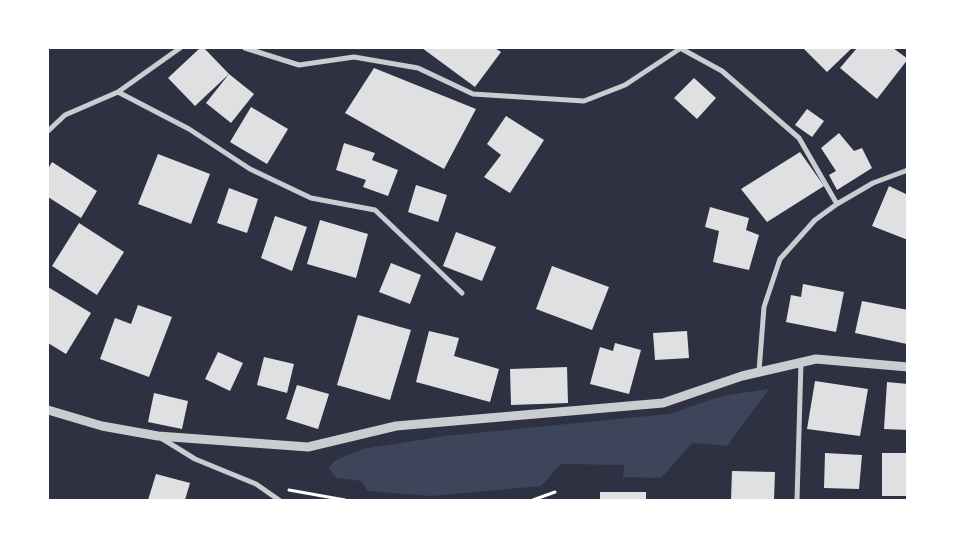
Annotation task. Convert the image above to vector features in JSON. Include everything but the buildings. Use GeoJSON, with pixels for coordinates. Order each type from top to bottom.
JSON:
{"type":"FeatureCollection","features":[{"type":"Feature","properties":{"kind":"street"},"geometry":{"type":"LineString","coordinates":[[48,132],[65,115],[118,92],[180,48]]}},
{"type":"Feature","properties":{"kind":"street"},"geometry":{"type":"LineString","coordinates":[[245,48],[299,66],[354,57],[418,68],[473,94],[584,101],[625,85],[680,48],[722,71],[799,138],[837,204]]}},
{"type":"Feature","properties":{"kind":"street"},"geometry":{"type":"LineString","coordinates":[[118,92],[189,129],[250,169],[311,198],[375,210],[462,293]]}},
{"type":"Feature","properties":{"kind":"street"},"geometry":{"type":"LineString","coordinates":[[759,371],[764,308],[780,258],[815,220],[837,204],[873,183],[908,170]]}},
{"type":"Feature","properties":{"kind":"street"},"geometry":{"type":"LineString","coordinates":[[48,410],[102,426],[158,436],[308,447],[396,426],[663,404],[759,371],[816,359],[908,367]]}},
{"type":"Feature","properties":{"kind":"street"},"geometry":{"type":"LineString","coordinates":[[797,500],[801,362]]}},
{"type":"Feature","properties":{"kind":"street"},"geometry":{"type":"LineString","coordinates":[[158,436],[195,459],[256,484],[279,500]]}},
{"type":"Feature","properties":{"kind":"path"},"geometry":{"type":"LineString","coordinates":[[283,489],[345,500]]}},
{"type":"Feature","properties":{"kind":"path"},"geometry":{"type":"LineString","coordinates":[[533,500],[555,492]]}},
{"type":"Feature","properties":{"kind":"shaded area"},"geometry":{"type":"Polygon","coordinates":[[[769,389],[727,446],[692,443],[661,478],[623,477],[624,465],[561,464],[541,486],[431,496],[368,491],[361,481],[336,478],[329,468],[334,461],[362,449],[445,436],[669,414],[722,396],[769,389]]]}}]}
